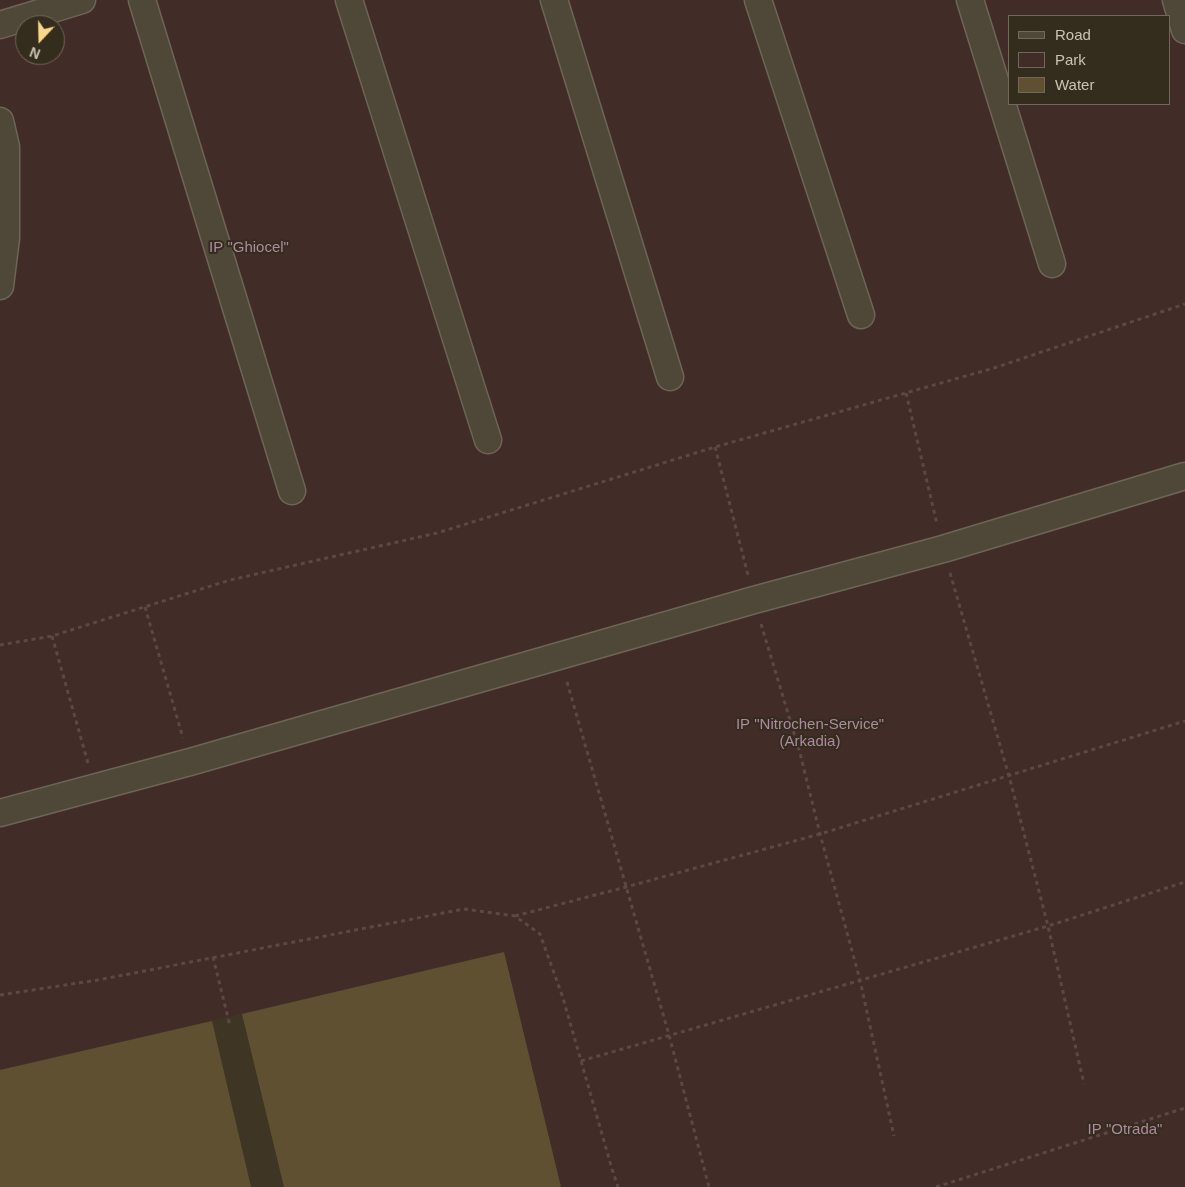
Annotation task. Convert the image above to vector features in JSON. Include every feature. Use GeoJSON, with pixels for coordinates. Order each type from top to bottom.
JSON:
{"type":"FeatureCollection","features":[{"type":"Feature","properties":{"kind":"street"},"geometry":{"type":"LineString","coordinates":[[0,25],[82,0]]}},
{"type":"Feature","properties":{"kind":"street"},"geometry":{"type":"LineString","coordinates":[[142,0],[292,491]]}},
{"type":"Feature","properties":{"kind":"street"},"geometry":{"type":"LineString","coordinates":[[349,0],[488,440]]}},
{"type":"Feature","properties":{"kind":"street"},"geometry":{"type":"LineString","coordinates":[[554,0],[670,377]]}},
{"type":"Feature","properties":{"kind":"street"},"geometry":{"type":"LineString","coordinates":[[758,0],[861,315]]}},
{"type":"Feature","properties":{"kind":"street"},"geometry":{"type":"LineString","coordinates":[[970,0],[1052,264]]}},
{"type":"Feature","properties":{"kind":"street"},"geometry":{"type":"LineString","coordinates":[[1176,0],[1185,30]]}},
{"type":"Feature","properties":{"kind":"street"},"geometry":{"type":"LineString","coordinates":[[0,121],[6,147],[6,238],[0,286]]}},
{"type":"Feature","properties":{"kind":"street"},"geometry":{"type":"LineString","coordinates":[[0,813],[190,762],[754,600],[944,549],[1185,476]]}},
{"type":"Feature","properties":{"kind":"path"},"geometry":{"type":"LineString","coordinates":[[0,645],[52,636],[230,580],[437,533],[715,447],[994,368],[1185,304]]}},
{"type":"Feature","properties":{"kind":"path"},"geometry":{"type":"LineString","coordinates":[[906,393],[944,549],[1009,776],[1048,926],[1084,1084]]}},
{"type":"Feature","properties":{"kind":"path"},"geometry":{"type":"LineString","coordinates":[[715,447],[754,600],[800,753],[860,980],[894,1136]]}},
{"type":"Feature","properties":{"kind":"path"},"geometry":{"type":"LineString","coordinates":[[145,607],[190,762]]}},
{"type":"Feature","properties":{"kind":"path"},"geometry":{"type":"LineString","coordinates":[[52,636],[94,788]]}},
{"type":"Feature","properties":{"kind":"path"},"geometry":{"type":"LineString","coordinates":[[560,657],[669,1036],[709,1187]]}},
{"type":"Feature","properties":{"kind":"path"},"geometry":{"type":"LineString","coordinates":[[0,995],[98,980],[464,909],[515,916],[820,834],[1185,721]]}},
{"type":"Feature","properties":{"kind":"path"},"geometry":{"type":"LineString","coordinates":[[581,1060],[1048,926],[1185,882]]}},
{"type":"Feature","properties":{"kind":"path"},"geometry":{"type":"LineString","coordinates":[[515,916],[540,934],[563,998],[618,1187]]}},
{"type":"Feature","properties":{"kind":"path"},"geometry":{"type":"LineString","coordinates":[[213,957],[230,1026]]}},
{"type":"Feature","properties":{"kind":"path"},"geometry":{"type":"LineString","coordinates":[[936,1187],[1185,1108]]}},
{"type":"Feature","properties":{"kind":"green space","name":"IP \"Nitrochen-Service\" (Arkadia)"},"geometry":{"type":"Polygon","coordinates":[[[0,0],[1185,0],[1185,1187],[561,1187],[504,952],[0,1070],[0,0]]]}},
{"type":"Feature","properties":{"kind":"water"},"geometry":{"type":"Polygon","coordinates":[[[504,952],[561,1187],[284,1187],[242,1014],[504,952]]]}},
{"type":"Feature","properties":{"kind":"water"},"geometry":{"type":"Polygon","coordinates":[[[212,1021],[251,1187],[0,1187],[0,1070],[212,1021]]]}},
{"type":"Feature","properties":{"kind":"park label","name":"IP \"Ghiocel\""},"geometry":{"type":"Point","coordinates":[249,248]}},
{"type":"Feature","properties":{"kind":"park label","name":"IP \"Otrada\""},"geometry":{"type":"Point","coordinates":[1125,1130]}}]}
